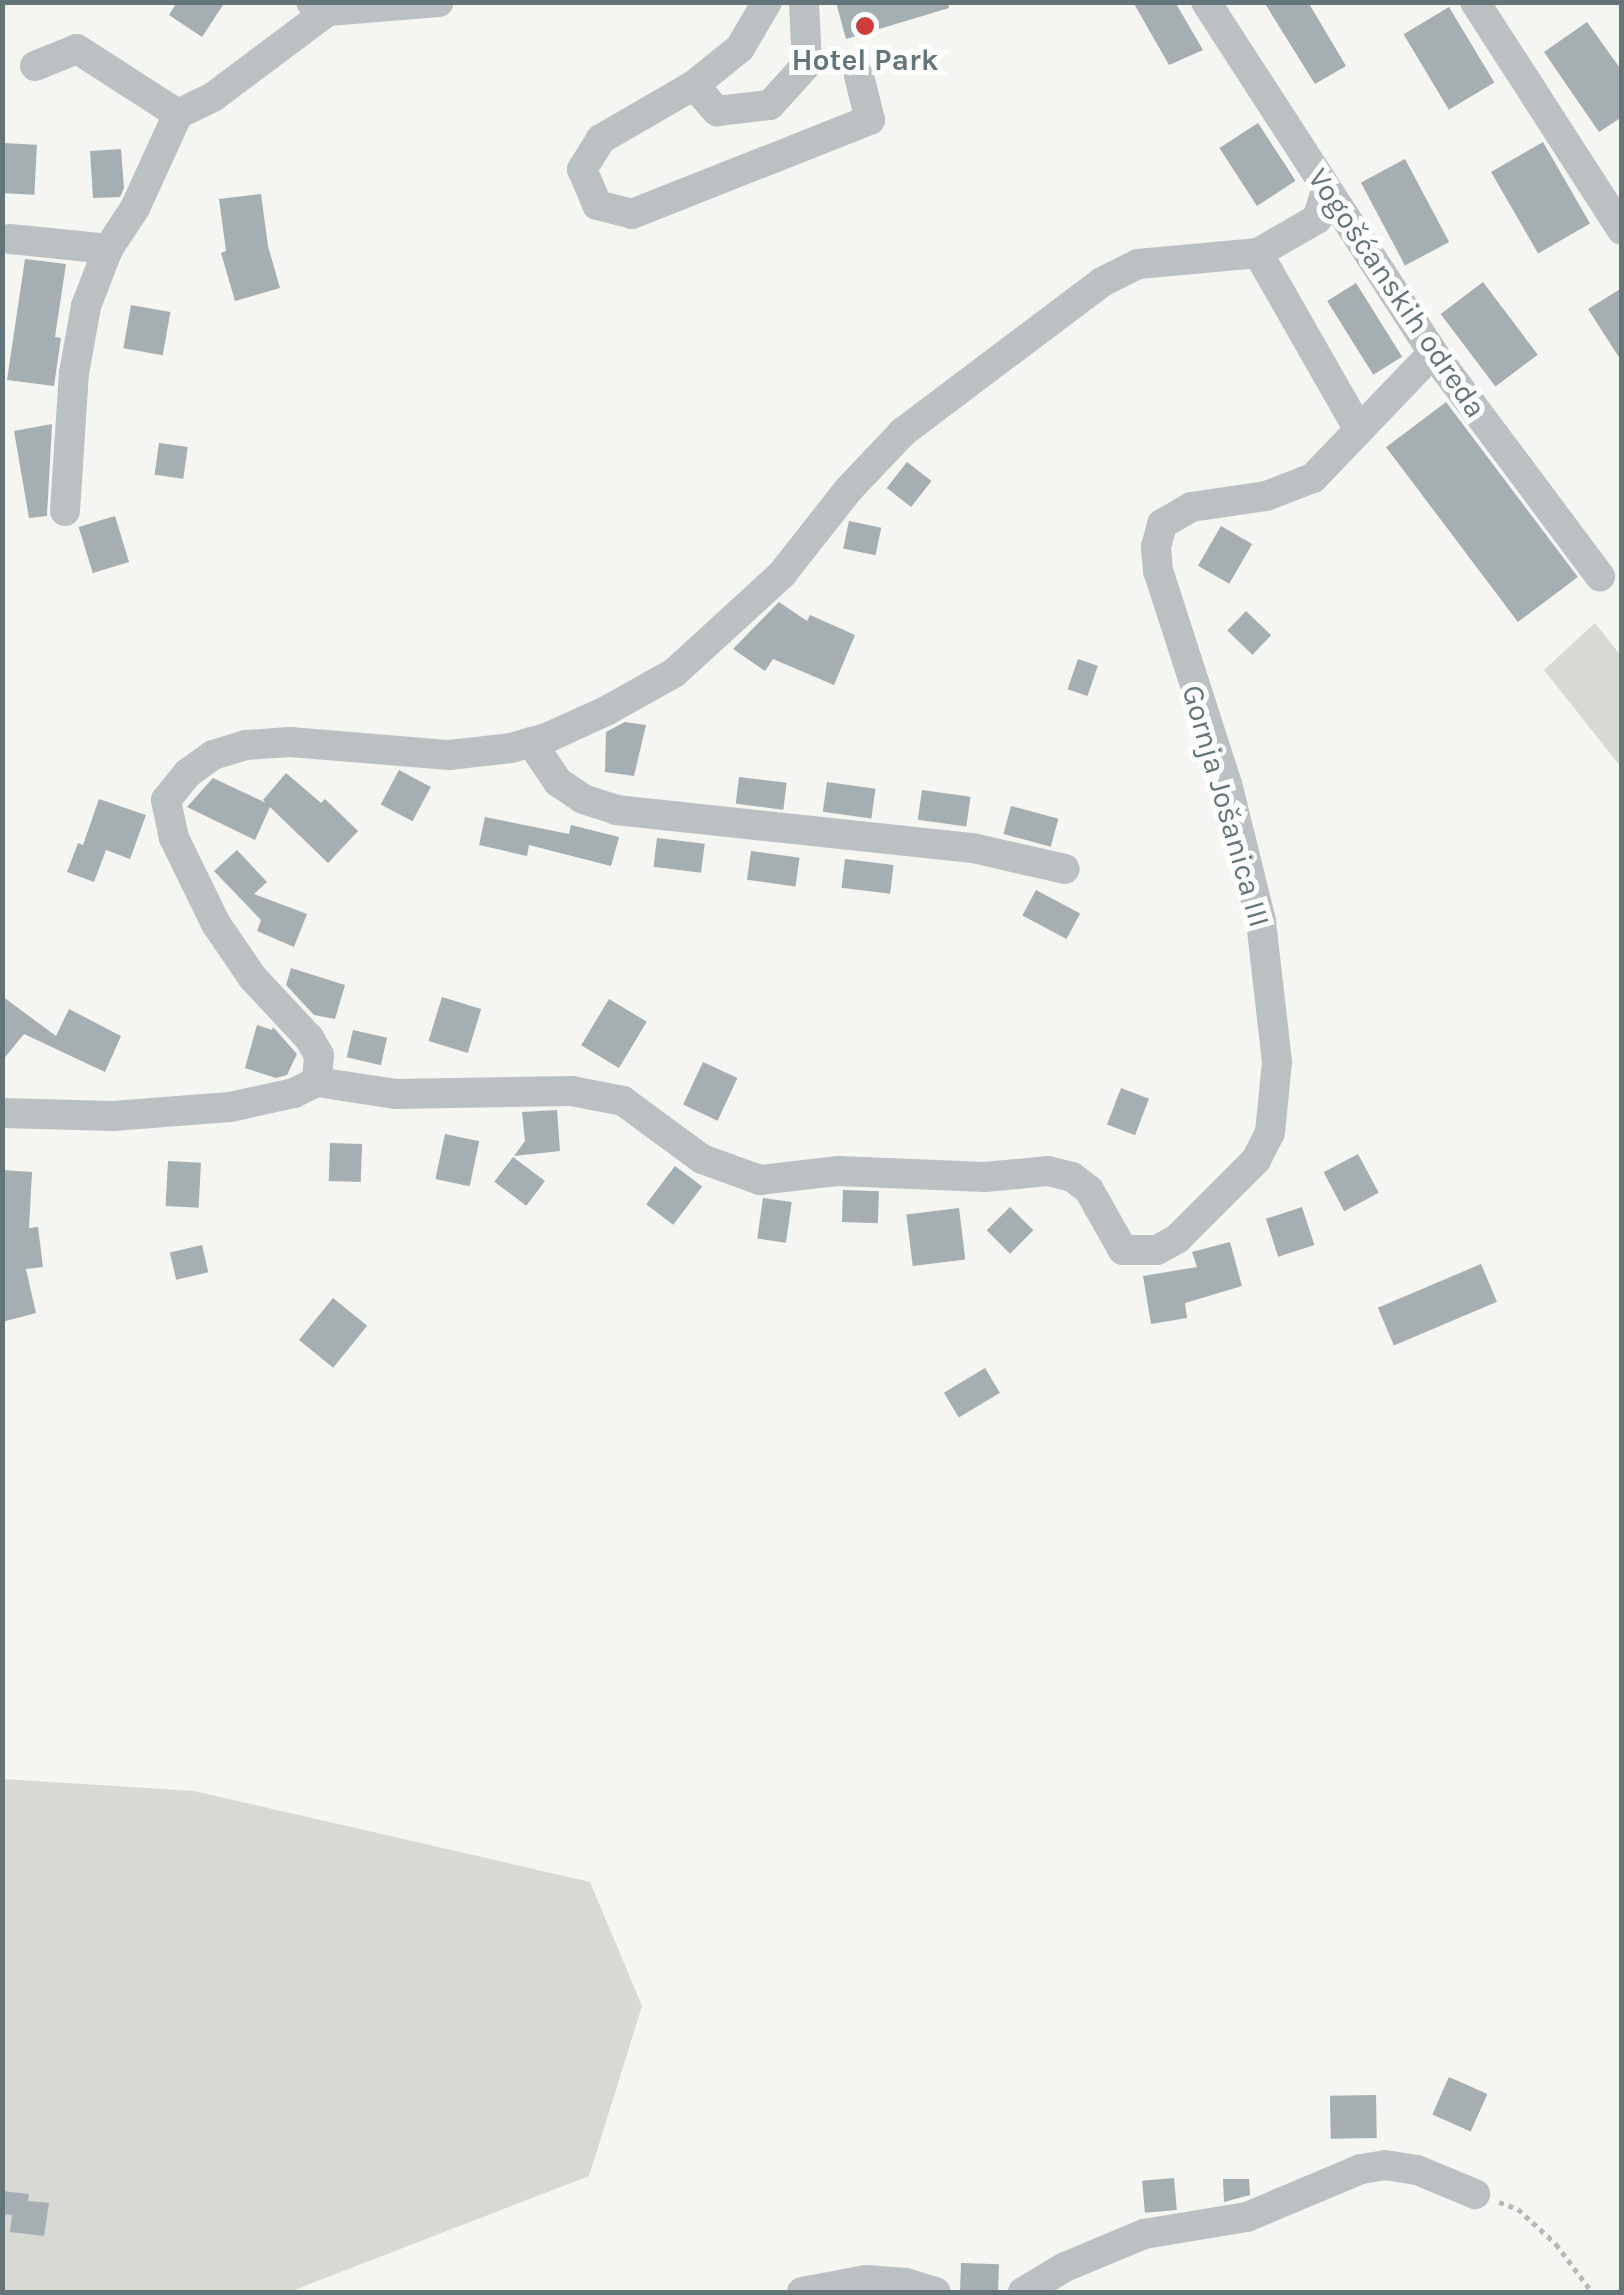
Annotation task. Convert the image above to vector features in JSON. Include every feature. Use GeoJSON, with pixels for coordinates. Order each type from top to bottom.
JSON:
{"type":"FeatureCollection","features":[{"type":"Feature","properties":{"kind":"street"},"geometry":{"type":"LineString","coordinates":[[65,511],[74,372],[86,306],[108,250],[135,208],[178,114],[214,97],[320,7],[438,2]]}},
{"type":"Feature","properties":{"kind":"street"},"geometry":{"type":"LineString","coordinates":[[766,2],[740,48],[694,85],[601,140],[582,169],[597,205],[632,214],[870,120],[859,76]]}},
{"type":"Feature","properties":{"kind":"street"},"geometry":{"type":"LineString","coordinates":[[694,85],[717,111],[770,106],[807,64],[804,2]]}},
{"type":"Feature","properties":{"kind":"street","name":"Vogošćanskih odreda"},"geometry":{"type":"LineString","coordinates":[[1206,2],[1433,354],[1600,576]]}},
{"type":"Feature","properties":{"kind":"street"},"geometry":{"type":"LineString","coordinates":[[1474,2],[1622,230]]}},
{"type":"Feature","properties":{"kind":"street"},"geometry":{"type":"LineString","coordinates":[[35,66],[77,49],[178,114]]}},
{"type":"Feature","properties":{"kind":"street"},"geometry":{"type":"LineString","coordinates":[[317,1082],[318,1055],[309,1038],[253,978],[201,896],[174,838],[166,800],[188,773],[213,755],[246,744],[290,742],[450,755],[531,742],[606,712],[674,673],[782,574],[849,489],[904,432],[1102,282],[1138,264],[1258,253],[1317,219],[1326,191]]}},
{"type":"Feature","properties":{"kind":"street"},"geometry":{"type":"LineString","coordinates":[[10,239],[108,250]]}},
{"type":"Feature","properties":{"kind":"street"},"geometry":{"type":"LineString","coordinates":[[1258,253],[1358,428]]}},
{"type":"Feature","properties":{"kind":"street","name":"Gornja Jošanica III"},"geometry":{"type":"LineString","coordinates":[[2,1113],[113,1116],[230,1106],[294,1092],[317,1082],[395,1094],[572,1091],[623,1101],[702,1158],[760,1180],[838,1171],[985,1178],[1048,1171],[1072,1177],[1089,1190],[1123,1250],[1157,1250],[1178,1239],[1256,1160],[1270,1133],[1277,1062],[1261,921],[1227,784],[1171,618],[1156,547],[1162,524],[1191,507],[1266,496],[1313,478],[1433,354]]}},
{"type":"Feature","properties":{"kind":"street"},"geometry":{"type":"LineString","coordinates":[[531,742],[558,782],[583,799],[616,810],[973,848],[1065,869]]}},
{"type":"Feature","properties":{"kind":"street"},"geometry":{"type":"LineString","coordinates":[[1023,2292],[1065,2268],[1144,2234],[1259,2213],[1360,2169],[1385,2166],[1416,2170],[1475,2194]]}},
{"type":"Feature","properties":{"kind":"street"},"geometry":{"type":"LineString","coordinates":[[802,2292],[866,2280],[936,2292]]}},
{"type":"Feature","properties":{"kind":"path"},"geometry":{"type":"LineString","coordinates":[[1475,2194],[1518,2209],[1556,2244],[1592,2292]]}},
{"type":"Feature","properties":{"kind":"shaded area"},"geometry":{"type":"Polygon","coordinates":[[[1595,623],[1621,656],[1621,767],[1544,670],[1595,623]]]}},
{"type":"Feature","properties":{"kind":"shaded area"},"geometry":{"type":"Polygon","coordinates":[[[2,1779],[194,1791],[590,1882],[642,2006],[589,2176],[289,2292],[3,2292],[2,1779]]]}},
{"type":"Feature","properties":{"kind":"building"},"geometry":{"type":"Polygon","coordinates":[[[177,2],[225,2],[202,37],[169,15],[177,2]]]}},
{"type":"Feature","properties":{"kind":"building","name":"Hotel Park"},"geometry":{"type":"Polygon","coordinates":[[[836,2],[948,2],[949,8],[846,39],[836,2]]]}},
{"type":"Feature","properties":{"kind":"building"},"geometry":{"type":"Polygon","coordinates":[[[1133,2],[1175,2],[1203,50],[1169,65],[1133,2]]]}},
{"type":"Feature","properties":{"kind":"building"},"geometry":{"type":"Polygon","coordinates":[[[1264,2],[1308,2],[1346,66],[1315,84],[1264,2]]]}},
{"type":"Feature","properties":{"kind":"building"},"geometry":{"type":"Polygon","coordinates":[[[1449,7],[1494,82],[1449,110],[1404,34],[1449,7]]]}},
{"type":"Feature","properties":{"kind":"building"},"geometry":{"type":"Polygon","coordinates":[[[1587,22],[1622,71],[1622,117],[1599,132],[1544,52],[1587,22]]]}},
{"type":"Feature","properties":{"kind":"building"},"geometry":{"type":"Polygon","coordinates":[[[1258,123],[1296,181],[1257,206],[1219,148],[1258,123]]]}},
{"type":"Feature","properties":{"kind":"building"},"geometry":{"type":"Polygon","coordinates":[[[1543,142],[1590,223],[1538,253],[1491,172],[1543,142]]]}},
{"type":"Feature","properties":{"kind":"building"},"geometry":{"type":"Polygon","coordinates":[[[2,143],[37,145],[34,195],[2,193],[2,143]]]}},
{"type":"Feature","properties":{"kind":"building"},"geometry":{"type":"Polygon","coordinates":[[[121,149],[124,188],[120,197],[93,198],[90,151],[121,149]]]}},
{"type":"Feature","properties":{"kind":"building"},"geometry":{"type":"Polygon","coordinates":[[[1405,159],[1449,242],[1405,265],[1361,182],[1405,159]]]}},
{"type":"Feature","properties":{"kind":"building"},"geometry":{"type":"Polygon","coordinates":[[[261,194],[268,246],[280,288],[235,301],[221,253],[226,251],[219,199],[261,194]]]}},
{"type":"Feature","properties":{"kind":"building"},"geometry":{"type":"Polygon","coordinates":[[[25,259],[66,264],[55,337],[61,338],[54,386],[7,380],[25,259]]]}},
{"type":"Feature","properties":{"kind":"building"},"geometry":{"type":"Polygon","coordinates":[[[1483,282],[1538,355],[1495,387],[1441,314],[1483,282]]]}},
{"type":"Feature","properties":{"kind":"building"},"geometry":{"type":"Polygon","coordinates":[[[1356,283],[1402,357],[1373,375],[1327,301],[1356,283]]]}},
{"type":"Feature","properties":{"kind":"building"},"geometry":{"type":"Polygon","coordinates":[[[1622,288],[1622,362],[1588,309],[1622,288]]]}},
{"type":"Feature","properties":{"kind":"building"},"geometry":{"type":"Polygon","coordinates":[[[131,305],[170,312],[163,355],[123,348],[131,305]]]}},
{"type":"Feature","properties":{"kind":"building"},"geometry":{"type":"Polygon","coordinates":[[[1446,402],[1578,577],[1518,622],[1386,447],[1446,402]]]}},
{"type":"Feature","properties":{"kind":"building"},"geometry":{"type":"Polygon","coordinates":[[[52,424],[47,516],[29,518],[14,431],[52,424]]]}},
{"type":"Feature","properties":{"kind":"building"},"geometry":{"type":"Polygon","coordinates":[[[159,443],[188,447],[183,479],[155,475],[159,443]]]}},
{"type":"Feature","properties":{"kind":"building"},"geometry":{"type":"Polygon","coordinates":[[[907,462],[931,481],[911,507],[887,488],[907,462]]]}},
{"type":"Feature","properties":{"kind":"building"},"geometry":{"type":"Polygon","coordinates":[[[115,516],[129,562],[93,573],[79,527],[115,516]]]}},
{"type":"Feature","properties":{"kind":"building"},"geometry":{"type":"Polygon","coordinates":[[[849,521],[881,528],[875,555],[843,548],[849,521]]]}},
{"type":"Feature","properties":{"kind":"building"},"geometry":{"type":"Polygon","coordinates":[[[1221,526],[1252,544],[1229,584],[1198,566],[1221,526]]]}},
{"type":"Feature","properties":{"kind":"building"},"geometry":{"type":"Polygon","coordinates":[[[779,602],[807,621],[810,615],[855,635],[834,685],[773,659],[765,671],[733,649],[779,602]]]}},
{"type":"Feature","properties":{"kind":"building"},"geometry":{"type":"Polygon","coordinates":[[[1246,611],[1271,635],[1252,655],[1227,630],[1246,611]]]}},
{"type":"Feature","properties":{"kind":"building"},"geometry":{"type":"Polygon","coordinates":[[[1078,659],[1098,666],[1087,696],[1068,689],[1078,659]]]}},
{"type":"Feature","properties":{"kind":"building"},"geometry":{"type":"Polygon","coordinates":[[[625,722],[646,725],[634,776],[605,772],[606,732],[625,722]]]}},
{"type":"Feature","properties":{"kind":"building"},"geometry":{"type":"Polygon","coordinates":[[[399,770],[431,787],[412,821],[381,804],[399,770]]]}},
{"type":"Feature","properties":{"kind":"building"},"geometry":{"type":"Polygon","coordinates":[[[286,773],[321,803],[325,799],[358,831],[328,863],[270,807],[255,840],[187,807],[213,778],[266,803],[263,800],[286,773]]]}},
{"type":"Feature","properties":{"kind":"building"},"geometry":{"type":"Polygon","coordinates":[[[739,777],[787,783],[783,810],[736,804],[739,777]]]}},
{"type":"Feature","properties":{"kind":"building"},"geometry":{"type":"Polygon","coordinates":[[[827,782],[876,789],[871,819],[823,812],[827,782]]]}},
{"type":"Feature","properties":{"kind":"building"},"geometry":{"type":"Polygon","coordinates":[[[922,790],[971,797],[966,827],[918,820],[922,790]]]}},
{"type":"Feature","properties":{"kind":"building"},"geometry":{"type":"Polygon","coordinates":[[[99,799],[146,815],[130,859],[106,850],[94,882],[67,872],[78,843],[83,845],[99,799]]]}},
{"type":"Feature","properties":{"kind":"building"},"geometry":{"type":"Polygon","coordinates":[[[1011,806],[1058,819],[1051,847],[1003,834],[1011,806]]]}},
{"type":"Feature","properties":{"kind":"building"},"geometry":{"type":"Polygon","coordinates":[[[485,817],[569,834],[571,825],[619,837],[611,866],[529,845],[527,856],[479,845],[485,817]]]}},
{"type":"Feature","properties":{"kind":"building"},"geometry":{"type":"Polygon","coordinates":[[[657,838],[705,844],[701,873],[653,867],[657,838]]]}},
{"type":"Feature","properties":{"kind":"building"},"geometry":{"type":"Polygon","coordinates":[[[237,850],[267,882],[254,894],[307,914],[294,947],[257,931],[261,920],[214,871],[237,850]]]}},
{"type":"Feature","properties":{"kind":"building"},"geometry":{"type":"Polygon","coordinates":[[[751,851],[800,858],[795,887],[747,880],[751,851]]]}},
{"type":"Feature","properties":{"kind":"building"},"geometry":{"type":"Polygon","coordinates":[[[845,859],[894,865],[890,894],[841,888],[845,859]]]}},
{"type":"Feature","properties":{"kind":"building"},"geometry":{"type":"Polygon","coordinates":[[[1036,890],[1080,913],[1067,939],[1022,916],[1036,890]]]}},
{"type":"Feature","properties":{"kind":"building"},"geometry":{"type":"Polygon","coordinates":[[[291,968],[345,985],[335,1019],[314,1015],[286,985],[291,968]]]}},
{"type":"Feature","properties":{"kind":"building"},"geometry":{"type":"Polygon","coordinates":[[[2,996],[56,1036],[69,1009],[121,1036],[105,1072],[24,1034],[2,1061],[2,996]]]}},
{"type":"Feature","properties":{"kind":"building"},"geometry":{"type":"Polygon","coordinates":[[[442,997],[481,1009],[468,1053],[429,1041],[442,997]]]}},
{"type":"Feature","properties":{"kind":"building"},"geometry":{"type":"Polygon","coordinates":[[[609,999],[647,1022],[619,1068],[581,1045],[609,999]]]}},
{"type":"Feature","properties":{"kind":"building"},"geometry":{"type":"Polygon","coordinates":[[[257,1025],[272,1030],[273,1027],[297,1054],[287,1075],[276,1078],[245,1068],[257,1025]]]}},
{"type":"Feature","properties":{"kind":"building"},"geometry":{"type":"Polygon","coordinates":[[[353,1030],[387,1038],[381,1065],[347,1057],[353,1030]]]}},
{"type":"Feature","properties":{"kind":"building"},"geometry":{"type":"Polygon","coordinates":[[[703,1062],[737,1078],[718,1121],[683,1105],[703,1062]]]}},
{"type":"Feature","properties":{"kind":"building"},"geometry":{"type":"Polygon","coordinates":[[[1121,1088],[1149,1099],[1135,1135],[1107,1124],[1121,1088]]]}},
{"type":"Feature","properties":{"kind":"building"},"geometry":{"type":"Polygon","coordinates":[[[557,1110],[560,1151],[514,1156],[525,1141],[522,1112],[557,1110]]]}},
{"type":"Feature","properties":{"kind":"building"},"geometry":{"type":"Polygon","coordinates":[[[445,1134],[479,1141],[470,1186],[435,1179],[445,1134]]]}},
{"type":"Feature","properties":{"kind":"building"},"geometry":{"type":"Polygon","coordinates":[[[330,1143],[362,1144],[361,1182],[329,1181],[330,1143]]]}},
{"type":"Feature","properties":{"kind":"building"},"geometry":{"type":"Polygon","coordinates":[[[1358,1154],[1379,1193],[1344,1211],[1324,1172],[1358,1154]]]}},
{"type":"Feature","properties":{"kind":"building"},"geometry":{"type":"Polygon","coordinates":[[[513,1157],[545,1181],[526,1206],[494,1182],[513,1157]]]}},
{"type":"Feature","properties":{"kind":"building"},"geometry":{"type":"Polygon","coordinates":[[[168,1161],[201,1163],[199,1208],[166,1206],[168,1161]]]}},
{"type":"Feature","properties":{"kind":"building"},"geometry":{"type":"Polygon","coordinates":[[[675,1166],[702,1186],[673,1225],[646,1204],[675,1166]]]}},
{"type":"Feature","properties":{"kind":"building"},"geometry":{"type":"Polygon","coordinates":[[[2,1170],[32,1172],[29,1228],[38,1227],[43,1267],[26,1269],[36,1313],[2,1322],[2,1170]]]}},
{"type":"Feature","properties":{"kind":"building"},"geometry":{"type":"Polygon","coordinates":[[[843,1190],[879,1191],[878,1223],[842,1222],[843,1190]]]}},
{"type":"Feature","properties":{"kind":"building"},"geometry":{"type":"Polygon","coordinates":[[[763,1198],[792,1202],[786,1243],[757,1239],[763,1198]]]}},
{"type":"Feature","properties":{"kind":"building"},"geometry":{"type":"Polygon","coordinates":[[[1010,1207],[1033,1230],[1010,1254],[987,1230],[1010,1207]]]}},
{"type":"Feature","properties":{"kind":"building"},"geometry":{"type":"Polygon","coordinates":[[[1302,1207],[1314,1245],[1278,1257],[1266,1219],[1302,1207]]]}},
{"type":"Feature","properties":{"kind":"building"},"geometry":{"type":"Polygon","coordinates":[[[959,1208],[965,1260],[913,1266],[906,1214],[959,1208]]]}},
{"type":"Feature","properties":{"kind":"building"},"geometry":{"type":"Polygon","coordinates":[[[1230,1242],[1242,1286],[1185,1303],[1187,1318],[1151,1324],[1143,1276],[1197,1267],[1192,1252],[1230,1242]]]}},
{"type":"Feature","properties":{"kind":"building"},"geometry":{"type":"Polygon","coordinates":[[[202,1245],[208,1272],[176,1280],[170,1252],[202,1245]]]}},
{"type":"Feature","properties":{"kind":"building"},"geometry":{"type":"Polygon","coordinates":[[[1481,1264],[1497,1302],[1394,1346],[1378,1308],[1481,1264]]]}},
{"type":"Feature","properties":{"kind":"building"},"geometry":{"type":"Polygon","coordinates":[[[333,1298],[367,1326],[333,1368],[299,1340],[333,1298]]]}},
{"type":"Feature","properties":{"kind":"building"},"geometry":{"type":"Polygon","coordinates":[[[985,1368],[1000,1393],[959,1418],[944,1393],[985,1368]]]}},
{"type":"Feature","properties":{"kind":"building"},"geometry":{"type":"Polygon","coordinates":[[[1449,2077],[1487,2094],[1471,2132],[1432,2114],[1449,2077]]]}},
{"type":"Feature","properties":{"kind":"building"},"geometry":{"type":"Polygon","coordinates":[[[1376,2095],[1377,2138],[1331,2139],[1330,2096],[1376,2095]]]}},
{"type":"Feature","properties":{"kind":"building"},"geometry":{"type":"Polygon","coordinates":[[[1174,2178],[1177,2210],[1145,2213],[1142,2181],[1174,2178]]]}},
{"type":"Feature","properties":{"kind":"building"},"geometry":{"type":"Polygon","coordinates":[[[1223,2179],[1249,2179],[1250,2195],[1224,2202],[1223,2179]]]}},
{"type":"Feature","properties":{"kind":"building"},"geometry":{"type":"Polygon","coordinates":[[[2,2191],[29,2194],[28,2201],[49,2203],[44,2236],[10,2232],[12,2215],[2,2214],[2,2191]]]}},
{"type":"Feature","properties":{"kind":"building"},"geometry":{"type":"Polygon","coordinates":[[[961,2263],[999,2264],[998,2292],[960,2292],[961,2263]]]}},
{"type":"Feature","properties":{"kind":"place","name":"Hotel Park"},"geometry":{"type":"Point","coordinates":[865,26]}}]}
